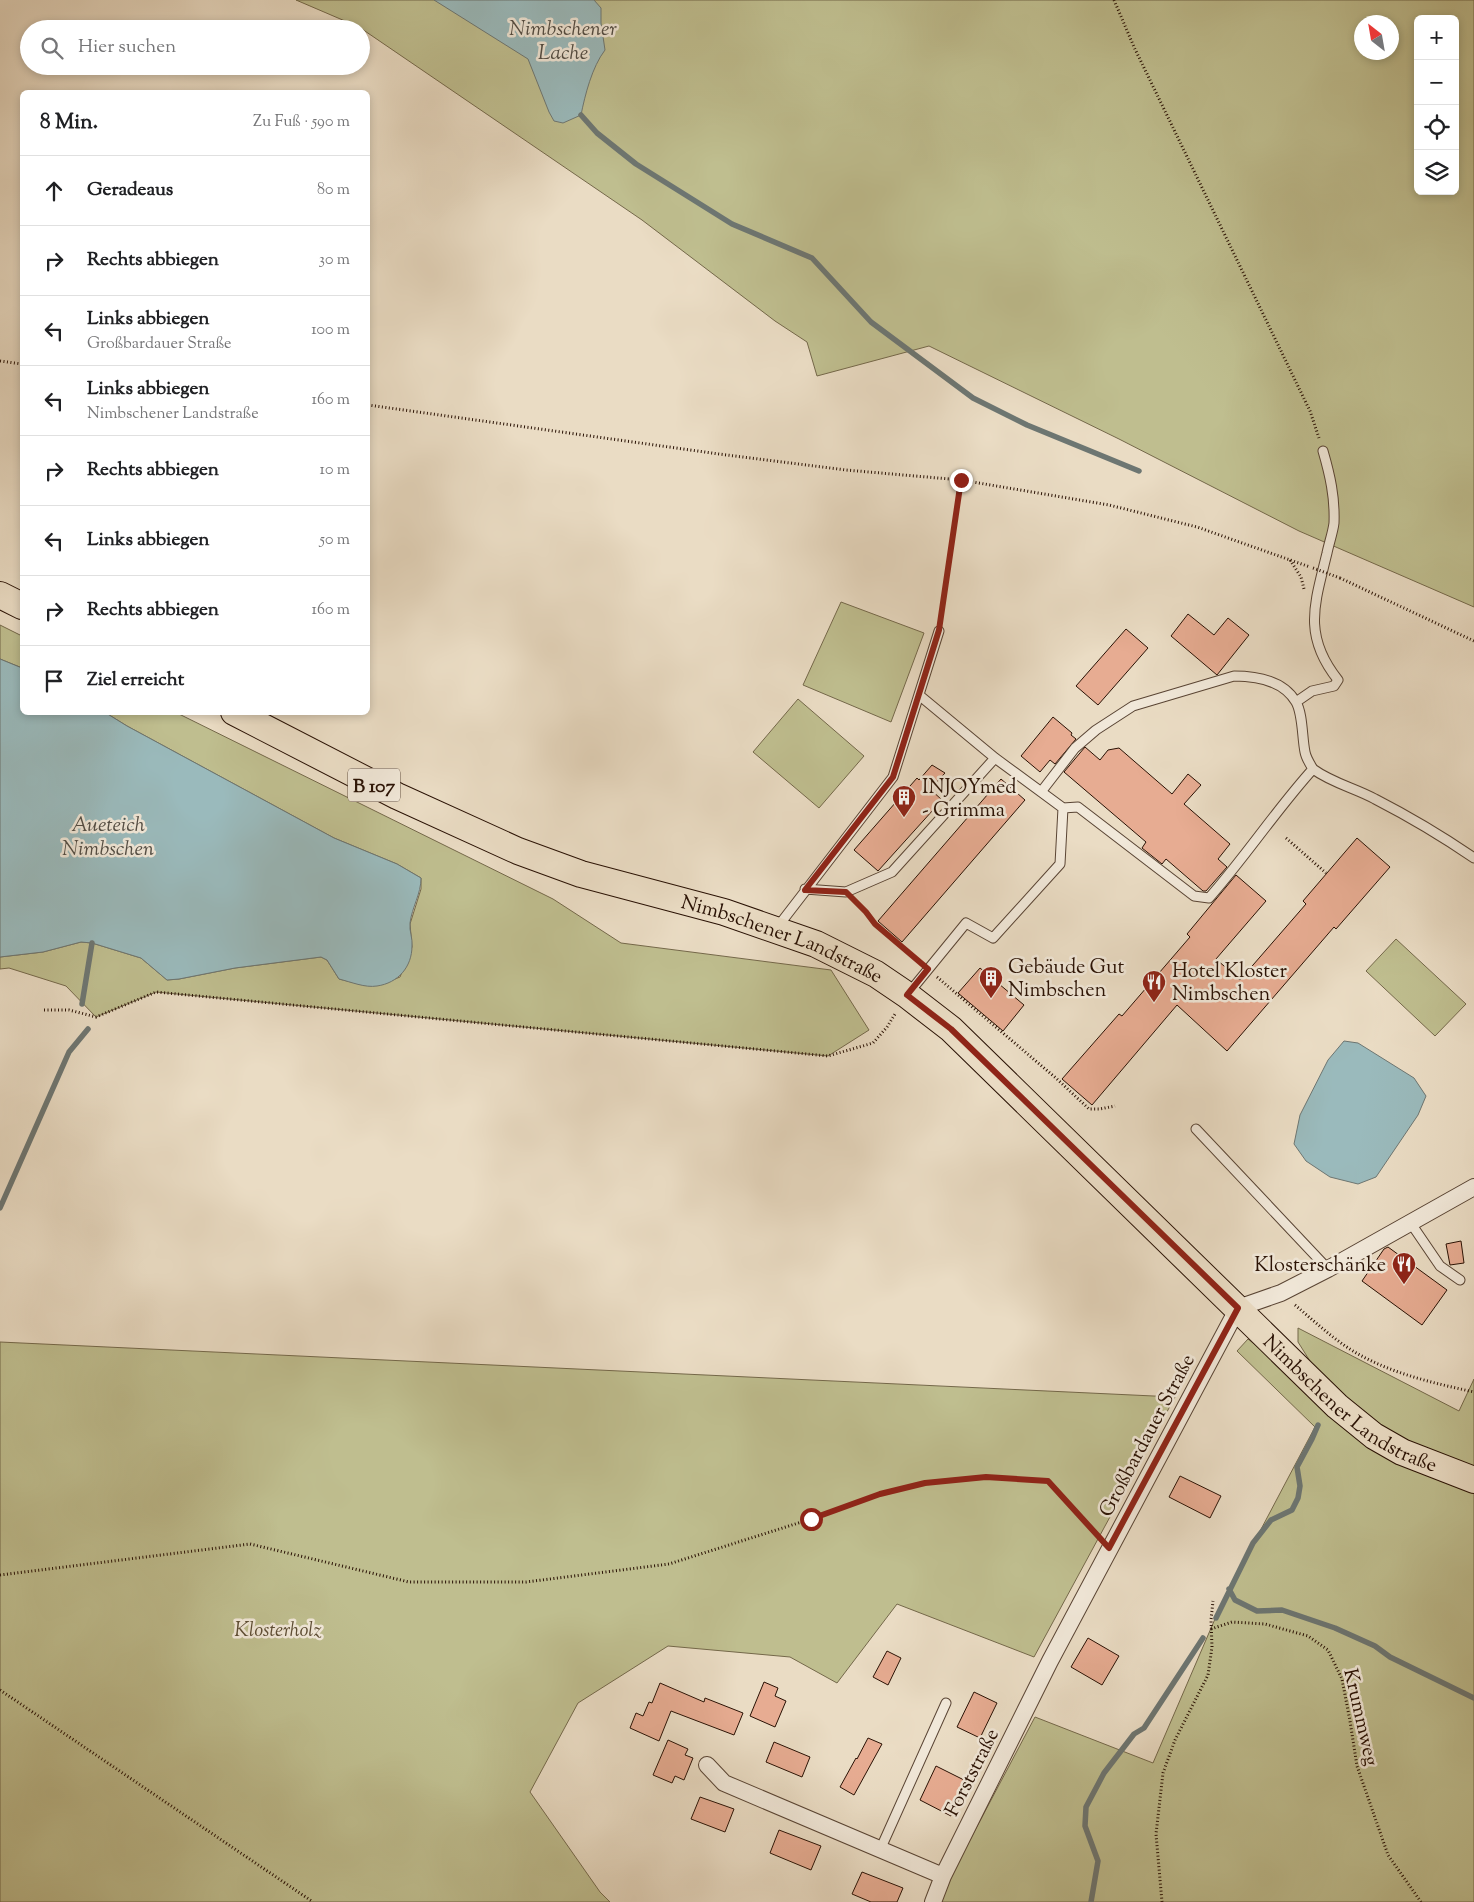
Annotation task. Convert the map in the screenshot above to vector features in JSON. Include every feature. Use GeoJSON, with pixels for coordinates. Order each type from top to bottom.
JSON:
{"type":"FeatureCollection","features":[{"type":"Feature","properties":{"kind":"main road"},"geometry":{"type":"LineString","coordinates":[[0,595],[20,605]]}},
{"type":"Feature","properties":{"kind":"main road","name":"Nimbschener Landstraße"},"geometry":{"type":"LineString","coordinates":[[240,715],[397,796],[518,851],[581,874],[724,912],[776,929],[816,944],[876,974],[951,1029],[1337,1406],[1361,1427],[1402,1452],[1474,1480]]}},
{"type":"Feature","properties":{"kind":"street","name":"Nimbschener Landstraße"},"geometry":{"type":"LineString","coordinates":[[1238,1308],[1281,1293],[1328,1269],[1474,1187]]}},
{"type":"Feature","properties":{"kind":"street","name":"Großbardauer Straße"},"geometry":{"type":"LineString","coordinates":[[1050,1661],[1238,1308]]}},
{"type":"Feature","properties":{"kind":"street","name":"Forststraße"},"geometry":{"type":"LineString","coordinates":[[933,1902],[943,1876],[1050,1661]]}},
{"type":"Feature","properties":{"kind":"street"},"geometry":{"type":"LineString","coordinates":[[707,1765],[724,1783],[943,1876]]}},
{"type":"Feature","properties":{"kind":"lane"},"geometry":{"type":"LineString","coordinates":[[1296,702],[1312,692],[1334,686],[1338,680],[1328,668],[1317,646],[1313,621],[1315,604],[1334,524],[1333,485],[1323,451]]}},
{"type":"Feature","properties":{"kind":"lane"},"geometry":{"type":"LineString","coordinates":[[776,929],[893,777],[939,630]]}},
{"type":"Feature","properties":{"kind":"lane"},"geometry":{"type":"LineString","coordinates":[[1041,792],[1075,748],[1096,730],[1133,706],[1225,678],[1250,676],[1270,681],[1282,687],[1296,702],[1305,754],[1313,769],[1323,777],[1374,798],[1444,837],[1474,858]]}},
{"type":"Feature","properties":{"kind":"lane"},"geometry":{"type":"LineString","coordinates":[[919,695],[995,758],[1041,792],[1063,808],[1078,806],[1194,896],[1209,898],[1234,869],[1289,796],[1313,769]]}},
{"type":"Feature","properties":{"kind":"lane"},"geometry":{"type":"LineString","coordinates":[[805,890],[846,892],[892,872],[995,758]]}},
{"type":"Feature","properties":{"kind":"lane"},"geometry":{"type":"LineString","coordinates":[[907,995],[966,923],[993,938],[1060,864],[1063,808]]}},
{"type":"Feature","properties":{"kind":"lane"},"geometry":{"type":"LineString","coordinates":[[1196,1129],[1328,1269]]}},
{"type":"Feature","properties":{"kind":"lane"},"geometry":{"type":"LineString","coordinates":[[1410,1222],[1440,1266],[1460,1280]]}},
{"type":"Feature","properties":{"kind":"lane"},"geometry":{"type":"LineString","coordinates":[[880,1850],[946,1703]]}},
{"type":"Feature","properties":{"kind":"path"},"geometry":{"type":"LineString","coordinates":[[1114,0],[1134,48],[1310,411],[1323,451]]}},
{"type":"Feature","properties":{"kind":"path"},"geometry":{"type":"LineString","coordinates":[[0,361],[20,364]]}},
{"type":"Feature","properties":{"kind":"path"},"geometry":{"type":"LineString","coordinates":[[370,405],[710,453],[846,470],[961,480],[1109,506],[1197,528],[1340,578],[1474,642]]}},
{"type":"Feature","properties":{"kind":"path"},"geometry":{"type":"LineString","coordinates":[[939,630],[961,480]]}},
{"type":"Feature","properties":{"kind":"path"},"geometry":{"type":"LineString","coordinates":[[1290,560],[1301,577],[1304,589],[1315,604]]}},
{"type":"Feature","properties":{"kind":"path"},"geometry":{"type":"LineString","coordinates":[[1286,838],[1326,874]]}},
{"type":"Feature","properties":{"kind":"path"},"geometry":{"type":"LineString","coordinates":[[846,892],[875,924],[1057,1079],[1089,1109],[1115,1106]]}},
{"type":"Feature","properties":{"kind":"path"},"geometry":{"type":"LineString","coordinates":[[44,1010],[69,1010],[96,1017],[156,992],[828,1056],[873,1043],[887,1027],[907,995]]}},
{"type":"Feature","properties":{"kind":"path"},"geometry":{"type":"LineString","coordinates":[[1281,1293],[1327,1332],[1354,1351],[1380,1365],[1439,1384],[1474,1392]]}},
{"type":"Feature","properties":{"kind":"path"},"geometry":{"type":"LineString","coordinates":[[0,1576],[250,1544],[410,1582],[526,1582],[669,1564],[811,1519],[880,1494],[925,1483],[986,1477],[1048,1481],[1109,1548]]}},
{"type":"Feature","properties":{"kind":"path"},"geometry":{"type":"LineString","coordinates":[[1162,1902],[1156,1834],[1163,1772],[1174,1740],[1208,1675],[1212,1647],[1213,1601]]}},
{"type":"Feature","properties":{"kind":"path","name":"Krummweg"},"geometry":{"type":"LineString","coordinates":[[1211,1629],[1232,1622],[1265,1624],[1308,1636],[1328,1650],[1342,1679],[1357,1766],[1388,1855],[1421,1902]]}},
{"type":"Feature","properties":{"kind":"path"},"geometry":{"type":"LineString","coordinates":[[0,1690],[312,1902]]}},
{"type":"Feature","properties":{"kind":"green space"},"geometry":{"type":"Polygon","coordinates":[[[296,0],[1474,0],[1474,607],[1299,531],[1119,439],[929,346],[817,376],[807,342],[775,321],[642,220],[370,35],[370,20],[343,20],[296,0]]]}},
{"type":"Feature","properties":{"kind":"green space"},"geometry":{"type":"Polygon","coordinates":[[[841,602],[924,633],[891,722],[803,685],[841,602]]]}},
{"type":"Feature","properties":{"kind":"green space"},"geometry":{"type":"Polygon","coordinates":[[[0,625],[20,635],[20,667],[0,659],[0,625]]]}},
{"type":"Feature","properties":{"kind":"green space"},"geometry":{"type":"Polygon","coordinates":[[[798,699],[864,756],[819,808],[753,752],[798,699]]]}},
{"type":"Feature","properties":{"kind":"green space"},"geometry":{"type":"Polygon","coordinates":[[[109,715],[181,715],[553,899],[621,943],[831,970],[869,1030],[828,1056],[156,992],[96,1017],[66,986],[9,968],[0,969],[0,957],[43,952],[81,942],[92,943],[141,958],[167,980],[235,968],[321,957],[327,960],[339,979],[363,985],[376,985],[400,977],[412,947],[410,924],[421,889],[421,878],[397,864],[334,838],[109,715]]]}},
{"type":"Feature","properties":{"kind":"green space"},"geometry":{"type":"Polygon","coordinates":[[[1396,939],[1466,1004],[1435,1036],[1366,971],[1396,939]]]}},
{"type":"Feature","properties":{"kind":"green space"},"geometry":{"type":"Polygon","coordinates":[[[1298,1328],[1459,1411],[1474,1379],[1474,1469],[1392,1436],[1320,1377],[1298,1342],[1298,1328]]]}},
{"type":"Feature","properties":{"kind":"green space"},"geometry":{"type":"Polygon","coordinates":[[[1248,1339],[1282,1366],[1474,1491],[1474,1902],[937,1902],[1035,1717],[1153,1763],[1221,1605],[1315,1427],[1237,1351],[1248,1339]]]}},
{"type":"Feature","properties":{"kind":"green space","name":"Klosterholz"},"geometry":{"type":"Polygon","coordinates":[[[0,1342],[1175,1397],[1034,1657],[897,1604],[837,1683],[790,1657],[668,1646],[578,1703],[530,1792],[600,1892],[610,1902],[0,1902],[0,1342]]]}},
{"type":"Feature","properties":{"kind":"water","name":"Nimbschener Lache"},"geometry":{"type":"Polygon","coordinates":[[[434,0],[594,0],[601,8],[605,50],[593,73],[581,115],[563,123],[554,121],[528,59],[434,0]]]}},
{"type":"Feature","properties":{"kind":"water","name":"Aueteich Nimbschen"},"geometry":{"type":"Polygon","coordinates":[[[0,659],[20,667],[20,715],[109,715],[334,838],[397,864],[421,878],[420,890],[410,923],[412,943],[409,961],[397,978],[377,986],[363,985],[339,979],[327,960],[321,957],[235,968],[167,980],[141,958],[92,943],[81,942],[43,952],[0,957],[0,659]]]}},
{"type":"Feature","properties":{"kind":"water"},"geometry":{"type":"Polygon","coordinates":[[[1344,1041],[1358,1043],[1414,1078],[1426,1096],[1418,1115],[1376,1177],[1358,1184],[1330,1177],[1306,1161],[1294,1144],[1300,1115],[1328,1060],[1344,1041]]]}},
{"type":"Feature","properties":{"kind":"building"},"geometry":{"type":"Polygon","coordinates":[[[1188,614],[1214,635],[1228,618],[1249,635],[1217,675],[1171,636],[1188,614]]]}},
{"type":"Feature","properties":{"kind":"building"},"geometry":{"type":"Polygon","coordinates":[[[1126,629],[1148,648],[1098,705],[1076,686],[1126,629]]]}},
{"type":"Feature","properties":{"kind":"building"},"geometry":{"type":"Polygon","coordinates":[[[1053,717],[1072,733],[1071,735],[1076,739],[1055,764],[1050,760],[1040,772],[1021,756],[1053,717]]]}},
{"type":"Feature","properties":{"kind":"building"},"geometry":{"type":"Polygon","coordinates":[[[1085,747],[1100,760],[1108,750],[1119,748],[1172,794],[1188,774],[1201,785],[1184,804],[1230,844],[1218,859],[1227,867],[1206,891],[1203,891],[1166,859],[1162,864],[1142,848],[1146,842],[1064,772],[1085,747]]]}},
{"type":"Feature","properties":{"kind":"building","name":"INJOYmed - Grimma"},"geometry":{"type":"Polygon","coordinates":[[[932,765],[945,773],[930,789],[942,800],[878,871],[854,850],[917,778],[919,780],[932,765]]]}},
{"type":"Feature","properties":{"kind":"building"},"geometry":{"type":"Polygon","coordinates":[[[1001,779],[1025,800],[902,942],[878,921],[1001,779]]]}},
{"type":"Feature","properties":{"kind":"building"},"geometry":{"type":"Polygon","coordinates":[[[1357,838],[1390,867],[1336,929],[1334,927],[1227,1051],[1177,1005],[1092,1105],[1062,1079],[1119,1014],[1122,1016],[1190,937],[1187,934],[1236,875],[1266,901],[1216,959],[1240,980],[1306,904],[1303,901],[1357,838]]]}},
{"type":"Feature","properties":{"kind":"building","name":"Gebäude Gut Nimbschen"},"geometry":{"type":"Polygon","coordinates":[[[980,968],[1024,1005],[1003,1031],[958,993],[980,968]]]}},
{"type":"Feature","properties":{"kind":"building"},"geometry":{"type":"Polygon","coordinates":[[[1461,1241],[1464,1263],[1450,1265],[1446,1244],[1461,1241]]]}},
{"type":"Feature","properties":{"kind":"building","name":"Klosterschänke"},"geometry":{"type":"Polygon","coordinates":[[[1388,1247],[1447,1290],[1422,1325],[1362,1281],[1384,1249],[1388,1247]]]}},
{"type":"Feature","properties":{"kind":"building"},"geometry":{"type":"Polygon","coordinates":[[[1180,1476],[1221,1496],[1210,1518],[1169,1497],[1180,1476]]]}},
{"type":"Feature","properties":{"kind":"building"},"geometry":{"type":"Polygon","coordinates":[[[1088,1638],[1119,1656],[1102,1685],[1071,1667],[1088,1638]]]}},
{"type":"Feature","properties":{"kind":"building"},"geometry":{"type":"Polygon","coordinates":[[[887,1651],[901,1658],[888,1685],[873,1677],[887,1651]]]}},
{"type":"Feature","properties":{"kind":"building"},"geometry":{"type":"Polygon","coordinates":[[[764,1682],[778,1688],[775,1696],[786,1701],[775,1727],[750,1716],[764,1682]]]}},
{"type":"Feature","properties":{"kind":"building"},"geometry":{"type":"Polygon","coordinates":[[[660,1683],[704,1702],[705,1698],[743,1713],[734,1735],[671,1711],[659,1741],[630,1728],[636,1713],[643,1716],[649,1702],[652,1703],[660,1683]]]}},
{"type":"Feature","properties":{"kind":"building"},"geometry":{"type":"Polygon","coordinates":[[[974,1692],[997,1703],[980,1738],[957,1727],[974,1692]]]}},
{"type":"Feature","properties":{"kind":"building"},"geometry":{"type":"Polygon","coordinates":[[[868,1738],[882,1744],[854,1795],[840,1787],[868,1738]]]}},
{"type":"Feature","properties":{"kind":"building"},"geometry":{"type":"Polygon","coordinates":[[[668,1740],[688,1749],[685,1755],[693,1758],[684,1780],[675,1776],[672,1783],[653,1775],[668,1740]]]}},
{"type":"Feature","properties":{"kind":"building"},"geometry":{"type":"Polygon","coordinates":[[[774,1742],[810,1757],[802,1777],[766,1762],[774,1742]]]}},
{"type":"Feature","properties":{"kind":"building"},"geometry":{"type":"Polygon","coordinates":[[[936,1766],[968,1782],[951,1816],[920,1800],[936,1766]]]}},
{"type":"Feature","properties":{"kind":"building"},"geometry":{"type":"Polygon","coordinates":[[[700,1797],[734,1809],[725,1832],[691,1819],[700,1797]]]}},
{"type":"Feature","properties":{"kind":"building"},"geometry":{"type":"Polygon","coordinates":[[[779,1830],[821,1846],[811,1870],[770,1853],[779,1830]]]}},
{"type":"Feature","properties":{"kind":"building"},"geometry":{"type":"Polygon","coordinates":[[[862,1872],[903,1888],[897,1902],[871,1902],[852,1894],[862,1872]]]}},
{"type":"Feature","properties":{"kind":"waterway"},"geometry":{"type":"LineString","coordinates":[[581,115],[597,133],[636,164],[732,224],[812,258],[871,322],[973,398],[1027,425],[1139,471]]}},
{"type":"Feature","properties":{"kind":"waterway"},"geometry":{"type":"LineString","coordinates":[[82,1004],[92,943]]}},
{"type":"Feature","properties":{"kind":"waterway"},"geometry":{"type":"LineString","coordinates":[[0,1208],[69,1052],[88,1029]]}},
{"type":"Feature","properties":{"kind":"waterway"},"geometry":{"type":"LineString","coordinates":[[1216,1618],[1253,1543],[1271,1520],[1292,1510],[1298,1498],[1300,1486],[1297,1467],[1318,1425]]}},
{"type":"Feature","properties":{"kind":"waterway"},"geometry":{"type":"LineString","coordinates":[[1229,1589],[1235,1600],[1257,1611],[1282,1610],[1335,1628],[1375,1646],[1390,1657],[1474,1698]]}},
{"type":"Feature","properties":{"kind":"waterway"},"geometry":{"type":"LineString","coordinates":[[1091,1902],[1098,1861],[1085,1826],[1086,1807],[1104,1773],[1134,1734],[1144,1728],[1203,1638]]}},
{"type":"Feature","properties":{"kind":"place","name":"INJOYmed - Grimma"},"geometry":{"type":"Point","coordinates":[904,818]}},
{"type":"Feature","properties":{"kind":"place","name":"Gebäude Gut Nimbschen"},"geometry":{"type":"Point","coordinates":[991,999]}},
{"type":"Feature","properties":{"kind":"place","name":"Hotel Kloster Nimbschen"},"geometry":{"type":"Point","coordinates":[1154,1003]}},
{"type":"Feature","properties":{"kind":"place","name":"Klosterschänke"},"geometry":{"type":"Point","coordinates":[1404,1285]}},
{"type":"Feature","properties":{"kind":"route"},"geometry":{"type":"LineString","coordinates":[[811,1519],[880,1494],[925,1483],[986,1477],[1048,1481],[1109,1548],[1238,1308],[951,1029],[907,995],[928,969],[875,924],[846,892],[805,890],[893,777],[939,630],[961,480]]}}]}
